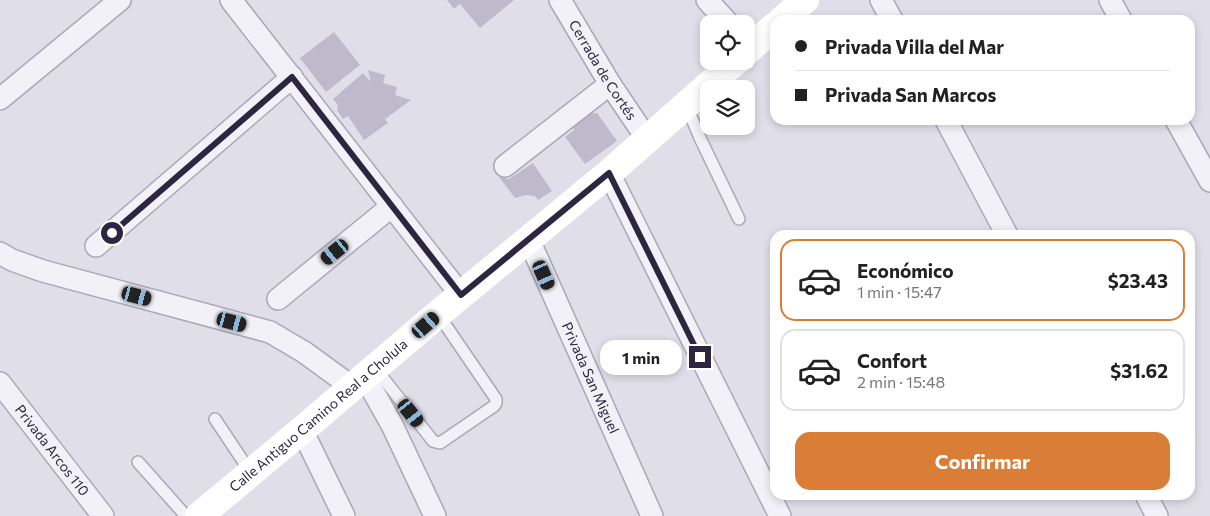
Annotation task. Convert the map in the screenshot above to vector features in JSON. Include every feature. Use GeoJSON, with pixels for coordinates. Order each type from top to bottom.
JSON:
{"type":"FeatureCollection","features":[{"type":"Feature","properties":{"kind":"main road"},"geometry":{"type":"LineString","coordinates":[[788,15],[804,0]]}},
{"type":"Feature","properties":{"kind":"main road","name":"Calle Antiguo Camino Real a Cholula"},"geometry":{"type":"LineString","coordinates":[[755,43],[770,30]]}},
{"type":"Feature","properties":{"kind":"main road","name":"Calle Antiguo Camino Real a Cholula"},"geometry":{"type":"LineString","coordinates":[[199,516],[438,314],[609,173],[724,70]]}},
{"type":"Feature","properties":{"kind":"street"},"geometry":{"type":"LineString","coordinates":[[0,99],[120,0]]}},
{"type":"Feature","properties":{"kind":"street"},"geometry":{"type":"LineString","coordinates":[[231,0],[461,295]]}},
{"type":"Feature","properties":{"kind":"street","name":"Cerrada de Cortés"},"geometry":{"type":"LineString","coordinates":[[560,0],[610,84],[647,139]]}},
{"type":"Feature","properties":{"kind":"street"},"geometry":{"type":"LineString","coordinates":[[707,0],[720,15]]}},
{"type":"Feature","properties":{"kind":"street"},"geometry":{"type":"LineString","coordinates":[[881,0],[889,15]]}},
{"type":"Feature","properties":{"kind":"street"},"geometry":{"type":"LineString","coordinates":[[1110,0],[1118,15]]}},
{"type":"Feature","properties":{"kind":"street"},"geometry":{"type":"LineString","coordinates":[[96,246],[292,77]]}},
{"type":"Feature","properties":{"kind":"street"},"geometry":{"type":"LineString","coordinates":[[505,166],[610,84]]}},
{"type":"Feature","properties":{"kind":"street"},"geometry":{"type":"LineString","coordinates":[[949,125],[1004,230]]}},
{"type":"Feature","properties":{"kind":"street"},"geometry":{"type":"LineString","coordinates":[[1179,125],[1210,181]]}},
{"type":"Feature","properties":{"kind":"street"},"geometry":{"type":"LineString","coordinates":[[609,173],[770,496]]}},
{"type":"Feature","properties":{"kind":"street"},"geometry":{"type":"LineString","coordinates":[[278,298],[392,206]]}},
{"type":"Feature","properties":{"kind":"street","name":"Privada San Miguel"},"geometry":{"type":"LineString","coordinates":[[529,240],[652,516]]}},
{"type":"Feature","properties":{"kind":"street"},"geometry":{"type":"LineString","coordinates":[[0,253],[12,260],[43,271],[270,332],[304,352],[364,377],[392,425],[435,516]]}},
{"type":"Feature","properties":{"kind":"street","name":"Privada Arcos 110"},"geometry":{"type":"LineString","coordinates":[[0,384],[103,516]]}},
{"type":"Feature","properties":{"kind":"street"},"geometry":{"type":"LineString","coordinates":[[302,430],[344,516]]}},
{"type":"Feature","properties":{"kind":"street"},"geometry":{"type":"LineString","coordinates":[[772,500],[780,516]]}},
{"type":"Feature","properties":{"kind":"street"},"geometry":{"type":"LineString","coordinates":[[1149,500],[1157,516]]}},
{"type":"Feature","properties":{"kind":"lane"},"geometry":{"type":"LineString","coordinates":[[686,105],[739,219]]}},
{"type":"Feature","properties":{"kind":"lane"},"geometry":{"type":"LineString","coordinates":[[364,377],[433,440],[440,443],[494,406],[496,399],[438,314]]}},
{"type":"Feature","properties":{"kind":"lane"},"geometry":{"type":"LineString","coordinates":[[215,419],[251,473]]}},
{"type":"Feature","properties":{"kind":"lane"},"geometry":{"type":"LineString","coordinates":[[138,462],[186,516]]}},
{"type":"Feature","properties":{"kind":"building"},"geometry":{"type":"Polygon","coordinates":[[[447,0],[514,0],[480,28],[460,4],[454,9],[447,0]]]}},
{"type":"Feature","properties":{"kind":"building"},"geometry":{"type":"Polygon","coordinates":[[[334,32],[360,65],[326,92],[300,58],[334,32]]]}},
{"type":"Feature","properties":{"kind":"building"},"geometry":{"type":"Polygon","coordinates":[[[368,70],[385,75],[383,83],[397,87],[395,95],[411,100],[385,119],[388,123],[364,140],[348,116],[343,119],[337,110],[338,105],[333,99],[363,73],[371,82],[368,70]]]}},
{"type":"Feature","properties":{"kind":"building"},"geometry":{"type":"Polygon","coordinates":[[[597,113],[617,141],[585,164],[565,137],[574,130],[571,122],[581,114],[597,113]]]}},
{"type":"Feature","properties":{"kind":"building"},"geometry":{"type":"Polygon","coordinates":[[[533,163],[552,191],[538,200],[535,196],[526,195],[515,198],[499,177],[509,179],[533,163]]]}},
{"type":"Feature","properties":{"kind":"route"},"geometry":{"type":"LineString","coordinates":[[112,233],[292,77],[461,295],[609,173],[700,357]]}}]}
